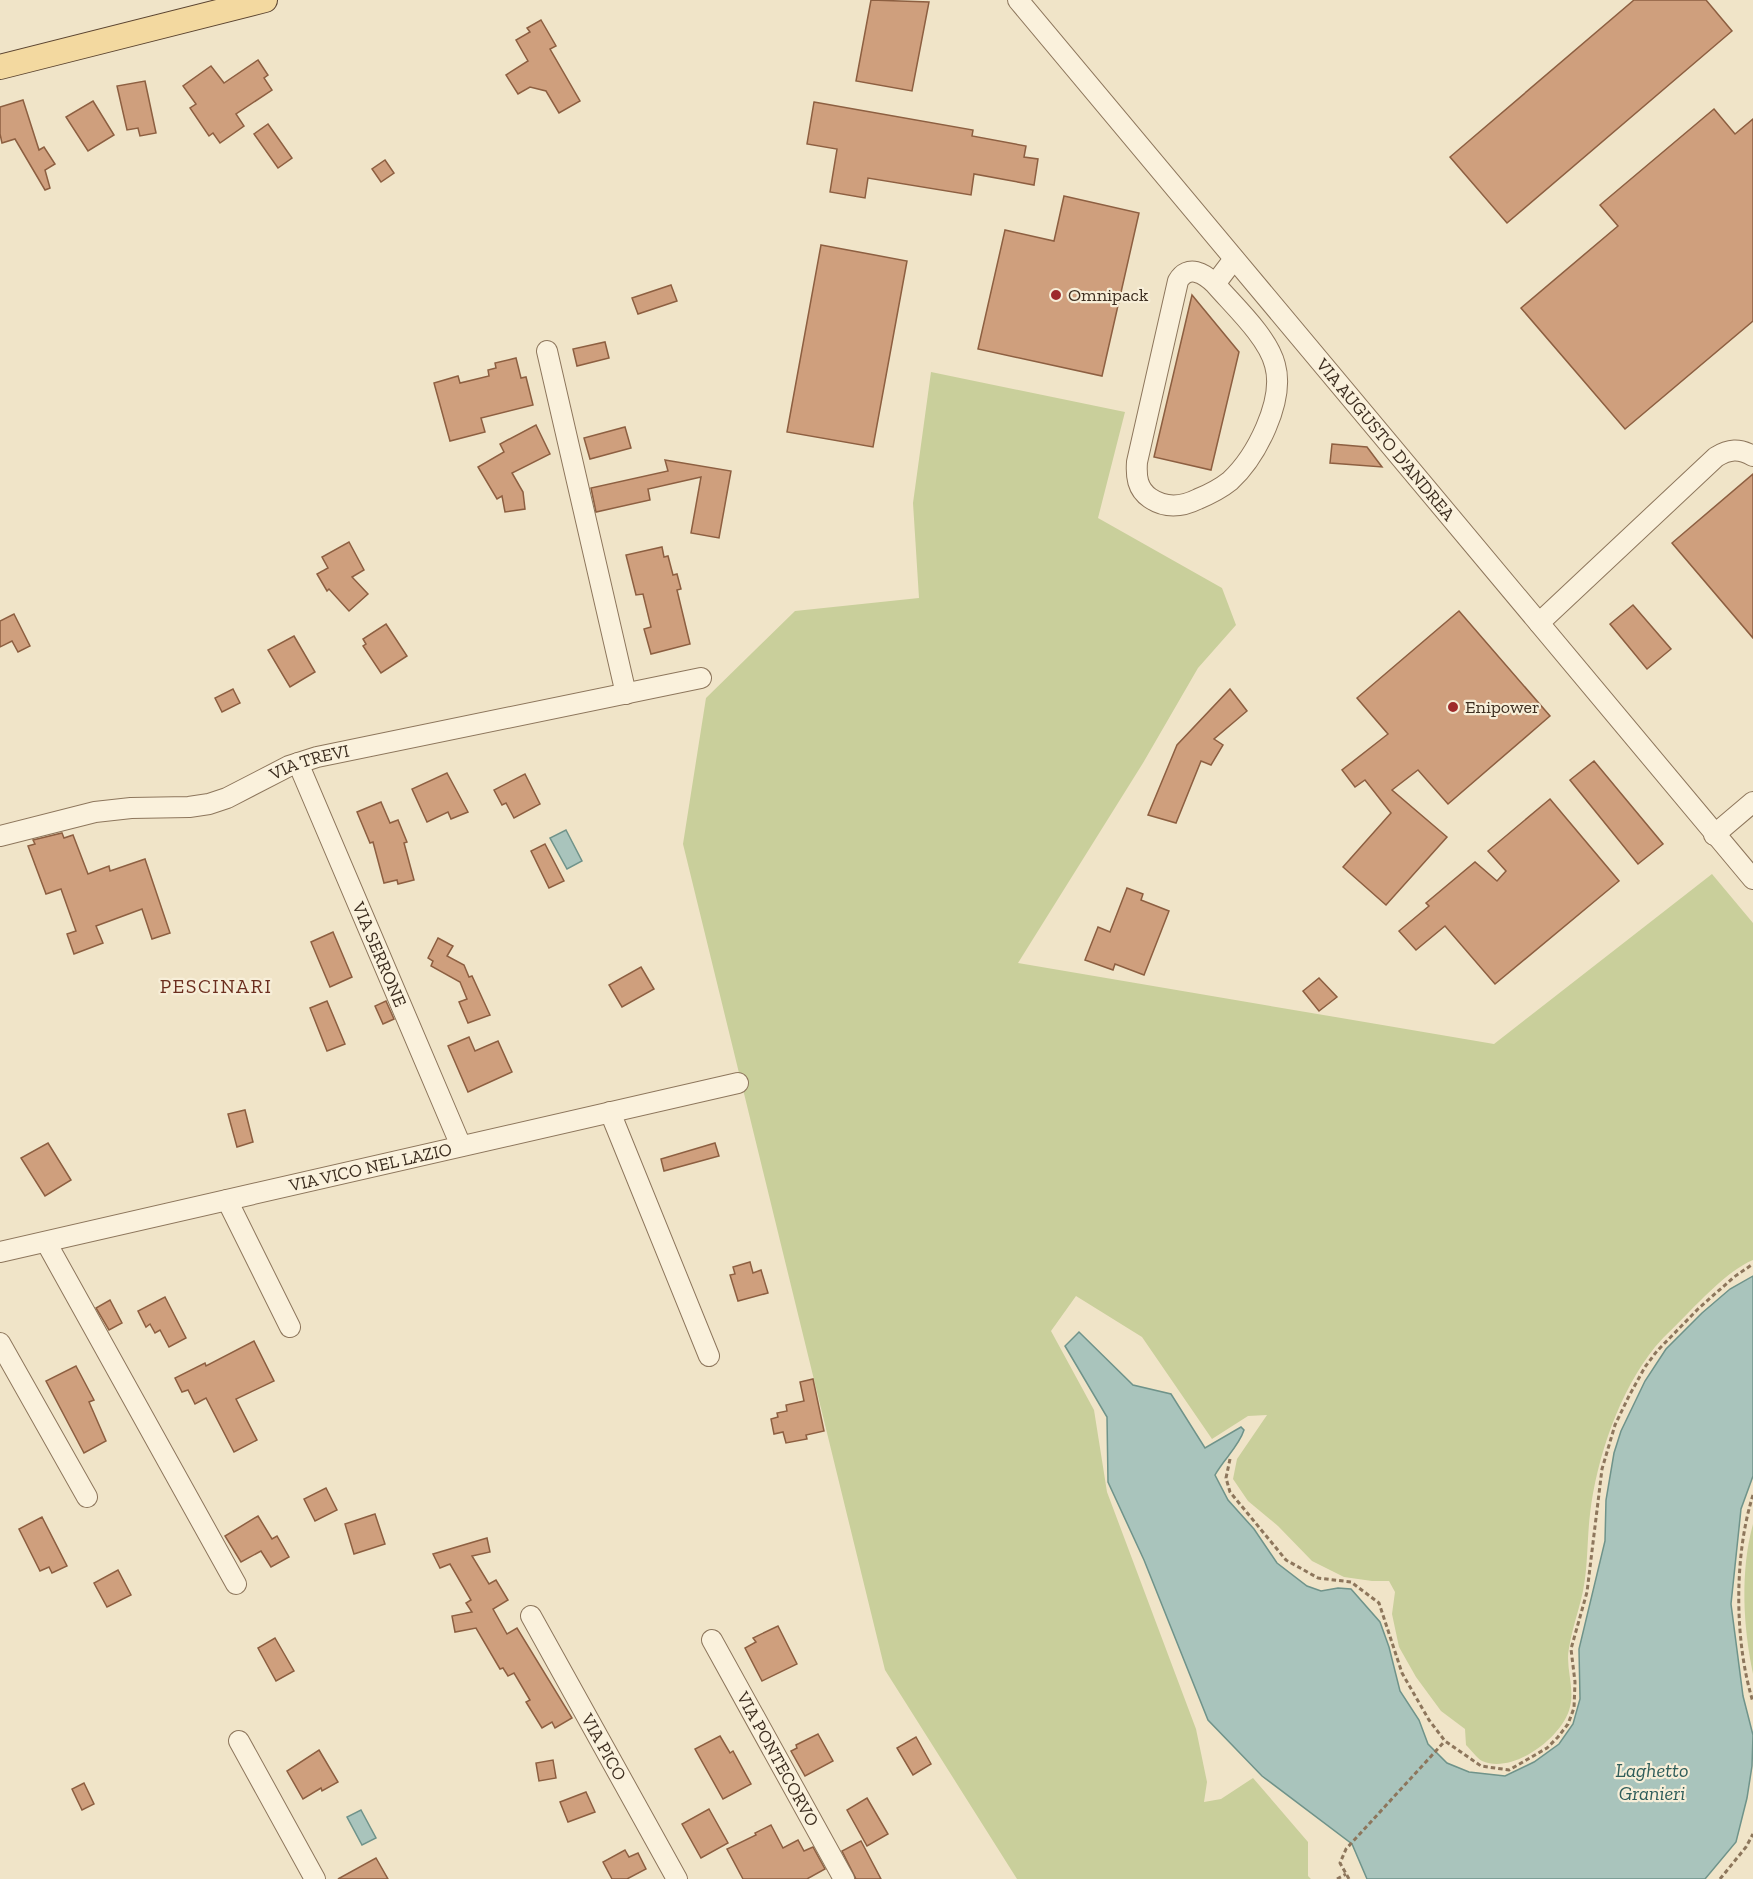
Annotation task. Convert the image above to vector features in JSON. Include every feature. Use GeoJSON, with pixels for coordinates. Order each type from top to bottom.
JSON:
{"type":"FeatureCollection","features":[{"type":"Feature","properties":{"kind":"main road"},"geometry":{"type":"LineString","coordinates":[[0,68],[265,0]]}},
{"type":"Feature","properties":{"kind":"street","name":"VIA AUGUSTO D'ANDREA"},"geometry":{"type":"LineString","coordinates":[[1018,0],[1753,879]]}},
{"type":"Feature","properties":{"kind":"street"},"geometry":{"type":"LineString","coordinates":[[1215,285],[1234,260]]}},
{"type":"Feature","properties":{"kind":"street"},"geometry":{"type":"LineString","coordinates":[[1190,271],[1202,274],[1215,285],[1269,349],[1276,370],[1276,396],[1257,444],[1232,479],[1216,491],[1199,499],[1184,505],[1171,506],[1155,501],[1143,491],[1137,480],[1137,462],[1178,280],[1184,272],[1190,271]]}},
{"type":"Feature","properties":{"kind":"street"},"geometry":{"type":"LineString","coordinates":[[547,351],[626,694]]}},
{"type":"Feature","properties":{"kind":"street"},"geometry":{"type":"LineString","coordinates":[[1539,623],[1716,458],[1732,450],[1740,450],[1753,456]]}},
{"type":"Feature","properties":{"kind":"street","name":"VIA TREVI"},"geometry":{"type":"LineString","coordinates":[[0,836],[103,811],[209,804],[227,798],[274,773],[325,755],[701,678]]}},
{"type":"Feature","properties":{"kind":"street","name":"VIA SERRONE"},"geometry":{"type":"LineString","coordinates":[[298,763],[461,1146]]}},
{"type":"Feature","properties":{"kind":"street"},"geometry":{"type":"LineString","coordinates":[[1714,835],[1753,802]]}},
{"type":"Feature","properties":{"kind":"street","name":"VIA VICO NEL LAZIO"},"geometry":{"type":"LineString","coordinates":[[0,1252],[738,1083]]}},
{"type":"Feature","properties":{"kind":"street"},"geometry":{"type":"LineString","coordinates":[[610,1112],[709,1356]]}},
{"type":"Feature","properties":{"kind":"street"},"geometry":{"type":"LineString","coordinates":[[228,1200],[290,1327]]}},
{"type":"Feature","properties":{"kind":"street"},"geometry":{"type":"LineString","coordinates":[[46,1242],[236,1584]]}},
{"type":"Feature","properties":{"kind":"street"},"geometry":{"type":"LineString","coordinates":[[0,1343],[87,1497]]}},
{"type":"Feature","properties":{"kind":"street","name":"VIA PICO"},"geometry":{"type":"LineString","coordinates":[[531,1616],[677,1879]]}},
{"type":"Feature","properties":{"kind":"street","name":"VIA PONTECORVO"},"geometry":{"type":"LineString","coordinates":[[712,1640],[844,1879]]}},
{"type":"Feature","properties":{"kind":"street"},"geometry":{"type":"LineString","coordinates":[[239,1741],[315,1879]]}},
{"type":"Feature","properties":{"kind":"path"},"geometry":{"type":"LineString","coordinates":[[1230,1459],[1226,1478],[1230,1492],[1286,1560],[1318,1578],[1351,1582],[1379,1603],[1402,1673],[1429,1720],[1445,1741],[1481,1766],[1509,1770],[1547,1748],[1568,1724],[1574,1708],[1571,1649],[1587,1592],[1602,1469],[1615,1425],[1645,1367],[1657,1351],[1698,1309],[1734,1277],[1753,1264]]}},
{"type":"Feature","properties":{"kind":"path"},"geometry":{"type":"LineString","coordinates":[[1753,1495],[1746,1517],[1739,1577],[1740,1634],[1753,1702]]}},
{"type":"Feature","properties":{"kind":"path"},"geometry":{"type":"LineString","coordinates":[[1349,1879],[1340,1863],[1346,1849],[1445,1741]]}},
{"type":"Feature","properties":{"kind":"path"},"geometry":{"type":"LineString","coordinates":[[1720,1879],[1746,1847],[1753,1834]]}},
{"type":"Feature","properties":{"kind":"path"},"geometry":{"type":"LineString","coordinates":[[1337,1879],[1346,1874]]}},
{"type":"Feature","properties":{"kind":"green space"},"geometry":{"type":"Polygon","coordinates":[[[931,372],[1125,412],[1098,518],[1222,588],[1236,625],[1198,668],[1143,763],[1018,963],[1494,1044],[1712,874],[1753,923],[1753,1260],[1736,1269],[1720,1282],[1659,1342],[1642,1365],[1620,1405],[1604,1448],[1593,1492],[1585,1582],[1568,1655],[1570,1707],[1558,1730],[1547,1741],[1522,1758],[1508,1763],[1494,1764],[1482,1761],[1466,1745],[1465,1729],[1441,1711],[1416,1677],[1399,1647],[1392,1614],[1395,1592],[1389,1581],[1344,1577],[1312,1561],[1278,1526],[1248,1501],[1233,1479],[1237,1459],[1267,1415],[1248,1416],[1212,1439],[1142,1337],[1076,1296],[1051,1331],[1094,1410],[1107,1492],[1196,1729],[1207,1782],[1204,1802],[1221,1799],[1253,1778],[1308,1842],[1308,1876],[1311,1879],[1017,1879],[885,1670],[683,844],[706,698],[795,611],[919,598],[913,503],[931,372]]]}},
{"type":"Feature","properties":{"kind":"green space"},"geometry":{"type":"Polygon","coordinates":[[[1753,1524],[1753,1674],[1744,1599],[1746,1561],[1753,1524]]]}},
{"type":"Feature","properties":{"kind":"water"},"geometry":{"type":"Polygon","coordinates":[[[566,830],[582,861],[567,869],[550,838],[566,830]]]}},
{"type":"Feature","properties":{"kind":"water","name":"Laghetto Granieri"},"geometry":{"type":"Polygon","coordinates":[[[1753,1276],[1753,1476],[1741,1509],[1731,1604],[1743,1696],[1753,1735],[1752,1766],[1747,1798],[1736,1842],[1705,1879],[1367,1879],[1352,1844],[1262,1776],[1208,1720],[1144,1560],[1108,1482],[1107,1417],[1065,1346],[1079,1332],[1133,1385],[1171,1394],[1205,1448],[1241,1427],[1244,1430],[1239,1442],[1215,1475],[1228,1500],[1254,1529],[1277,1563],[1307,1586],[1321,1591],[1338,1588],[1351,1589],[1380,1622],[1400,1691],[1419,1720],[1428,1744],[1447,1763],[1469,1772],[1505,1776],[1534,1762],[1559,1744],[1573,1724],[1580,1699],[1579,1649],[1605,1541],[1606,1500],[1614,1453],[1621,1431],[1645,1381],[1666,1349],[1702,1313],[1730,1289],[1753,1276]]]}},
{"type":"Feature","properties":{"kind":"water"},"geometry":{"type":"Polygon","coordinates":[[[361,1810],[376,1838],[362,1845],[347,1817],[361,1810]]]}},
{"type":"Feature","properties":{"kind":"building"},"geometry":{"type":"Polygon","coordinates":[[[871,0],[929,2],[912,91],[856,81],[871,0]]]}},
{"type":"Feature","properties":{"kind":"building"},"geometry":{"type":"Polygon","coordinates":[[[1634,0],[1706,0],[1732,31],[1507,223],[1450,157],[1634,0]]]}},
{"type":"Feature","properties":{"kind":"building"},"geometry":{"type":"Polygon","coordinates":[[[541,20],[556,46],[550,49],[580,101],[559,113],[546,91],[530,87],[518,94],[506,75],[528,61],[516,40],[530,32],[527,28],[541,20]]]}},
{"type":"Feature","properties":{"kind":"building"},"geometry":{"type":"Polygon","coordinates":[[[258,60],[268,75],[264,78],[272,90],[236,114],[244,126],[220,143],[213,133],[209,136],[190,108],[196,104],[183,86],[211,66],[224,83],[258,60]]]}},
{"type":"Feature","properties":{"kind":"building"},"geometry":{"type":"Polygon","coordinates":[[[145,81],[156,133],[140,136],[138,128],[127,130],[117,86],[145,81]]]}},
{"type":"Feature","properties":{"kind":"building"},"geometry":{"type":"Polygon","coordinates":[[[23,100],[39,150],[44,147],[55,164],[45,170],[50,188],[45,190],[15,139],[2,143],[0,107],[23,100]]]}},
{"type":"Feature","properties":{"kind":"building"},"geometry":{"type":"Polygon","coordinates":[[[93,101],[114,135],[88,151],[66,117],[93,101]]]}},
{"type":"Feature","properties":{"kind":"building"},"geometry":{"type":"Polygon","coordinates":[[[814,102],[973,130],[972,136],[1026,146],[1024,157],[1038,159],[1034,185],[974,174],[971,195],[868,178],[865,198],[830,192],[837,149],[807,144],[814,102]]]}},
{"type":"Feature","properties":{"kind":"building"},"geometry":{"type":"Polygon","coordinates":[[[1714,109],[1735,134],[1753,119],[1753,321],[1625,429],[1521,308],[1618,226],[1600,205],[1714,109]]]}},
{"type":"Feature","properties":{"kind":"building"},"geometry":{"type":"Polygon","coordinates":[[[268,124],[292,158],[278,168],[254,134],[268,124]]]}},
{"type":"Feature","properties":{"kind":"building"},"geometry":{"type":"Polygon","coordinates":[[[385,160],[394,173],[381,182],[372,169],[385,160]]]}},
{"type":"Feature","properties":{"kind":"building","name":"Omnipack"},"geometry":{"type":"Polygon","coordinates":[[[1064,196],[1139,213],[1102,376],[978,349],[1005,230],[1054,241],[1064,196]]]}},
{"type":"Feature","properties":{"kind":"building"},"geometry":{"type":"Polygon","coordinates":[[[821,245],[907,261],[873,447],[787,432],[821,245]]]}},
{"type":"Feature","properties":{"kind":"building"},"geometry":{"type":"Polygon","coordinates":[[[671,285],[677,301],[638,314],[632,298],[671,285]]]}},
{"type":"Feature","properties":{"kind":"building"},"geometry":{"type":"Polygon","coordinates":[[[1192,295],[1239,352],[1211,470],[1154,457],[1192,295]]]}},
{"type":"Feature","properties":{"kind":"building"},"geometry":{"type":"Polygon","coordinates":[[[605,342],[609,358],[577,366],[573,349],[605,342]]]}},
{"type":"Feature","properties":{"kind":"building"},"geometry":{"type":"Polygon","coordinates":[[[516,358],[521,378],[526,377],[533,405],[481,418],[485,432],[450,441],[434,383],[458,376],[460,383],[489,376],[488,370],[496,368],[495,363],[516,358]]]}},
{"type":"Feature","properties":{"kind":"building"},"geometry":{"type":"Polygon","coordinates":[[[536,425],[550,454],[512,473],[523,492],[525,509],[505,512],[502,496],[497,499],[478,467],[504,452],[500,444],[536,425]]]}},
{"type":"Feature","properties":{"kind":"building"},"geometry":{"type":"Polygon","coordinates":[[[625,427],[631,448],[590,459],[584,438],[625,427]]]}},
{"type":"Feature","properties":{"kind":"building"},"geometry":{"type":"Polygon","coordinates":[[[1332,444],[1367,447],[1382,467],[1330,463],[1332,444]]]}},
{"type":"Feature","properties":{"kind":"building"},"geometry":{"type":"Polygon","coordinates":[[[665,460],[731,471],[719,538],[691,533],[701,477],[648,489],[650,500],[596,512],[591,488],[668,471],[665,460]]]}},
{"type":"Feature","properties":{"kind":"building"},"geometry":{"type":"Polygon","coordinates":[[[1753,474],[1753,638],[1672,543],[1753,474]]]}},
{"type":"Feature","properties":{"kind":"building"},"geometry":{"type":"Polygon","coordinates":[[[349,542],[364,570],[352,577],[368,594],[349,611],[329,589],[327,591],[317,574],[328,568],[322,557],[349,542]]]}},
{"type":"Feature","properties":{"kind":"building"},"geometry":{"type":"Polygon","coordinates":[[[662,547],[664,557],[668,556],[673,575],[677,574],[681,589],[677,590],[690,644],[651,654],[644,629],[651,627],[643,594],[636,595],[626,555],[662,547]]]}},
{"type":"Feature","properties":{"kind":"building"},"geometry":{"type":"Polygon","coordinates":[[[1633,605],[1671,649],[1647,669],[1610,624],[1633,605]]]}},
{"type":"Feature","properties":{"kind":"building","name":"Enipower"},"geometry":{"type":"Polygon","coordinates":[[[1459,611],[1550,716],[1448,804],[1418,770],[1392,790],[1447,837],[1386,905],[1343,867],[1391,813],[1365,780],[1355,787],[1342,770],[1388,734],[1357,698],[1459,611]]]}},
{"type":"Feature","properties":{"kind":"building"},"geometry":{"type":"Polygon","coordinates":[[[14,614],[30,646],[18,652],[12,641],[0,647],[0,621],[14,614]]]}},
{"type":"Feature","properties":{"kind":"building"},"geometry":{"type":"Polygon","coordinates":[[[386,624],[407,656],[381,673],[363,646],[366,644],[363,639],[386,624]]]}},
{"type":"Feature","properties":{"kind":"building"},"geometry":{"type":"Polygon","coordinates":[[[294,636],[315,672],[290,687],[268,650],[294,636]]]}},
{"type":"Feature","properties":{"kind":"building"},"geometry":{"type":"Polygon","coordinates":[[[233,689],[240,703],[222,712],[215,698],[233,689]]]}},
{"type":"Feature","properties":{"kind":"building"},"geometry":{"type":"Polygon","coordinates":[[[1230,689],[1247,711],[1214,739],[1223,745],[1211,765],[1201,761],[1176,823],[1148,815],[1177,745],[1230,689]]]}},
{"type":"Feature","properties":{"kind":"building"},"geometry":{"type":"Polygon","coordinates":[[[1594,761],[1663,844],[1638,864],[1570,780],[1594,761]]]}},
{"type":"Feature","properties":{"kind":"building"},"geometry":{"type":"Polygon","coordinates":[[[447,773],[468,812],[451,819],[448,812],[427,822],[412,789],[447,773]]]}},
{"type":"Feature","properties":{"kind":"building"},"geometry":{"type":"Polygon","coordinates":[[[525,774],[540,804],[514,818],[506,803],[502,805],[494,790],[525,774]]]}},
{"type":"Feature","properties":{"kind":"building"},"geometry":{"type":"Polygon","coordinates":[[[1550,799],[1619,881],[1495,984],[1445,926],[1416,950],[1399,931],[1429,906],[1426,903],[1475,862],[1497,881],[1506,871],[1488,851],[1550,799]]]}},
{"type":"Feature","properties":{"kind":"building"},"geometry":{"type":"Polygon","coordinates":[[[381,802],[390,823],[398,820],[407,842],[404,843],[414,880],[398,884],[397,880],[384,883],[373,842],[370,843],[357,812],[381,802]]]}},
{"type":"Feature","properties":{"kind":"building"},"geometry":{"type":"Polygon","coordinates":[[[62,833],[64,838],[73,835],[88,874],[109,866],[110,871],[145,859],[170,933],[152,939],[142,909],[96,926],[103,943],[74,954],[67,934],[76,931],[61,889],[46,894],[28,846],[35,844],[33,840],[62,833]]]}},
{"type":"Feature","properties":{"kind":"building"},"geometry":{"type":"Polygon","coordinates":[[[545,844],[564,881],[549,888],[531,851],[545,844]]]}},
{"type":"Feature","properties":{"kind":"building"},"geometry":{"type":"Polygon","coordinates":[[[1127,888],[1143,894],[1141,900],[1169,911],[1144,975],[1115,964],[1113,970],[1085,960],[1098,927],[1110,932],[1127,888]]]}},
{"type":"Feature","properties":{"kind":"building"},"geometry":{"type":"Polygon","coordinates":[[[333,932],[352,977],[330,987],[311,942],[333,932]]]}},
{"type":"Feature","properties":{"kind":"building"},"geometry":{"type":"Polygon","coordinates":[[[438,938],[453,946],[447,956],[464,965],[469,977],[472,976],[490,1015],[468,1023],[459,1002],[467,999],[460,982],[431,966],[433,961],[428,958],[438,938]]]}},
{"type":"Feature","properties":{"kind":"building"},"geometry":{"type":"Polygon","coordinates":[[[641,967],[654,989],[622,1007],[609,985],[641,967]]]}},
{"type":"Feature","properties":{"kind":"building"},"geometry":{"type":"Polygon","coordinates":[[[1319,978],[1337,997],[1319,1011],[1303,991],[1319,978]]]}},
{"type":"Feature","properties":{"kind":"building"},"geometry":{"type":"Polygon","coordinates":[[[327,1001],[345,1044],[327,1051],[310,1008],[327,1001]]]}},
{"type":"Feature","properties":{"kind":"building"},"geometry":{"type":"Polygon","coordinates":[[[386,1001],[394,1019],[383,1024],[375,1006],[386,1001]]]}},
{"type":"Feature","properties":{"kind":"building"},"geometry":{"type":"Polygon","coordinates":[[[469,1037],[475,1051],[498,1041],[512,1072],[468,1092],[448,1046],[469,1037]]]}},
{"type":"Feature","properties":{"kind":"building"},"geometry":{"type":"Polygon","coordinates":[[[245,1110],[253,1142],[237,1147],[228,1114],[245,1110]]]}},
{"type":"Feature","properties":{"kind":"building"},"geometry":{"type":"Polygon","coordinates":[[[48,1143],[71,1180],[45,1196],[21,1158],[48,1143]]]}},
{"type":"Feature","properties":{"kind":"building"},"geometry":{"type":"Polygon","coordinates":[[[715,1143],[719,1156],[664,1171],[661,1159],[715,1143]]]}},
{"type":"Feature","properties":{"kind":"building"},"geometry":{"type":"Polygon","coordinates":[[[750,1262],[753,1273],[761,1270],[768,1293],[738,1301],[730,1275],[735,1274],[733,1267],[750,1262]]]}},
{"type":"Feature","properties":{"kind":"building"},"geometry":{"type":"Polygon","coordinates":[[[165,1297],[186,1338],[169,1347],[160,1330],[155,1333],[150,1324],[146,1327],[138,1311],[165,1297]]]}},
{"type":"Feature","properties":{"kind":"building"},"geometry":{"type":"Polygon","coordinates":[[[110,1300],[122,1323],[109,1330],[96,1308],[110,1300]]]}},
{"type":"Feature","properties":{"kind":"building"},"geometry":{"type":"Polygon","coordinates":[[[254,1341],[274,1381],[236,1399],[257,1440],[234,1452],[206,1398],[195,1404],[188,1390],[182,1392],[175,1378],[205,1363],[206,1366],[254,1341]]]}},
{"type":"Feature","properties":{"kind":"building"},"geometry":{"type":"Polygon","coordinates":[[[76,1366],[94,1400],[89,1402],[106,1441],[84,1453],[46,1381],[76,1366]]]}},
{"type":"Feature","properties":{"kind":"building"},"geometry":{"type":"Polygon","coordinates":[[[813,1379],[824,1431],[806,1435],[807,1439],[786,1443],[783,1432],[774,1434],[771,1419],[778,1417],[777,1413],[787,1411],[786,1405],[804,1401],[800,1382],[813,1379]]]}},
{"type":"Feature","properties":{"kind":"building"},"geometry":{"type":"Polygon","coordinates":[[[326,1488],[337,1510],[315,1521],[304,1499],[326,1488]]]}},
{"type":"Feature","properties":{"kind":"building"},"geometry":{"type":"Polygon","coordinates":[[[375,1514],[385,1544],[354,1554],[345,1524],[375,1514]]]}},
{"type":"Feature","properties":{"kind":"building"},"geometry":{"type":"Polygon","coordinates":[[[258,1516],[272,1539],[277,1536],[289,1557],[271,1567],[261,1551],[241,1562],[225,1536],[258,1516]]]}},
{"type":"Feature","properties":{"kind":"building"},"geometry":{"type":"Polygon","coordinates":[[[42,1517],[67,1566],[52,1573],[49,1567],[40,1571],[19,1529],[42,1517]]]}},
{"type":"Feature","properties":{"kind":"building"},"geometry":{"type":"Polygon","coordinates":[[[487,1538],[490,1552],[472,1556],[489,1584],[496,1580],[508,1600],[493,1609],[507,1634],[517,1628],[572,1718],[555,1728],[552,1722],[542,1728],[526,1702],[530,1700],[514,1673],[508,1676],[503,1668],[500,1669],[476,1628],[455,1632],[452,1616],[472,1612],[466,1603],[471,1600],[450,1564],[440,1568],[433,1554],[487,1538]]]}},
{"type":"Feature","properties":{"kind":"building"},"geometry":{"type":"Polygon","coordinates":[[[118,1570],[131,1595],[107,1607],[94,1583],[118,1570]]]}},
{"type":"Feature","properties":{"kind":"building"},"geometry":{"type":"Polygon","coordinates":[[[778,1626],[797,1664],[762,1681],[745,1648],[756,1642],[753,1638],[778,1626]]]}},
{"type":"Feature","properties":{"kind":"building"},"geometry":{"type":"Polygon","coordinates":[[[275,1638],[294,1671],[276,1681],[258,1648],[275,1638]]]}},
{"type":"Feature","properties":{"kind":"building"},"geometry":{"type":"Polygon","coordinates":[[[818,1734],[833,1761],[805,1776],[791,1751],[797,1748],[796,1745],[818,1734]]]}},
{"type":"Feature","properties":{"kind":"building"},"geometry":{"type":"Polygon","coordinates":[[[720,1736],[730,1753],[733,1751],[751,1784],[723,1799],[695,1749],[720,1736]]]}},
{"type":"Feature","properties":{"kind":"building"},"geometry":{"type":"Polygon","coordinates":[[[916,1737],[931,1764],[913,1775],[897,1748],[916,1737]]]}},
{"type":"Feature","properties":{"kind":"building"},"geometry":{"type":"Polygon","coordinates":[[[319,1750],[338,1782],[322,1791],[321,1788],[303,1799],[287,1771],[319,1750]]]}},
{"type":"Feature","properties":{"kind":"building"},"geometry":{"type":"Polygon","coordinates":[[[553,1760],[556,1778],[539,1781],[536,1763],[553,1760]]]}},
{"type":"Feature","properties":{"kind":"building"},"geometry":{"type":"Polygon","coordinates":[[[84,1783],[94,1804],[82,1810],[72,1789],[84,1783]]]}},
{"type":"Feature","properties":{"kind":"building"},"geometry":{"type":"Polygon","coordinates":[[[586,1792],[595,1812],[568,1822],[560,1802],[586,1792]]]}},
{"type":"Feature","properties":{"kind":"building"},"geometry":{"type":"Polygon","coordinates":[[[867,1798],[888,1834],[867,1846],[847,1810],[867,1798]]]}},
{"type":"Feature","properties":{"kind":"building"},"geometry":{"type":"Polygon","coordinates":[[[709,1809],[728,1843],[701,1858],[682,1824],[709,1809]]]}},
{"type":"Feature","properties":{"kind":"building"},"geometry":{"type":"Polygon","coordinates":[[[771,1825],[783,1848],[798,1840],[804,1851],[813,1847],[825,1869],[807,1879],[743,1879],[727,1849],[771,1825]]]}},
{"type":"Feature","properties":{"kind":"building"},"geometry":{"type":"Polygon","coordinates":[[[861,1841],[881,1879],[856,1879],[842,1851],[861,1841]]]}},
{"type":"Feature","properties":{"kind":"building"},"geometry":{"type":"Polygon","coordinates":[[[625,1850],[629,1857],[638,1853],[646,1869],[627,1879],[612,1879],[603,1862],[625,1850]]]}},
{"type":"Feature","properties":{"kind":"building"},"geometry":{"type":"Polygon","coordinates":[[[376,1858],[388,1879],[338,1879],[376,1858]]]}},
{"type":"Feature","properties":{"kind":"place","name":"Omnipack"},"geometry":{"type":"Point","coordinates":[1056,295]}},
{"type":"Feature","properties":{"kind":"place","name":"Enipower"},"geometry":{"type":"Point","coordinates":[1453,707]}},
{"type":"Feature","properties":{"kind":"district","name":"PESCINARI"},"geometry":{"type":"Point","coordinates":[216,986]}}]}
